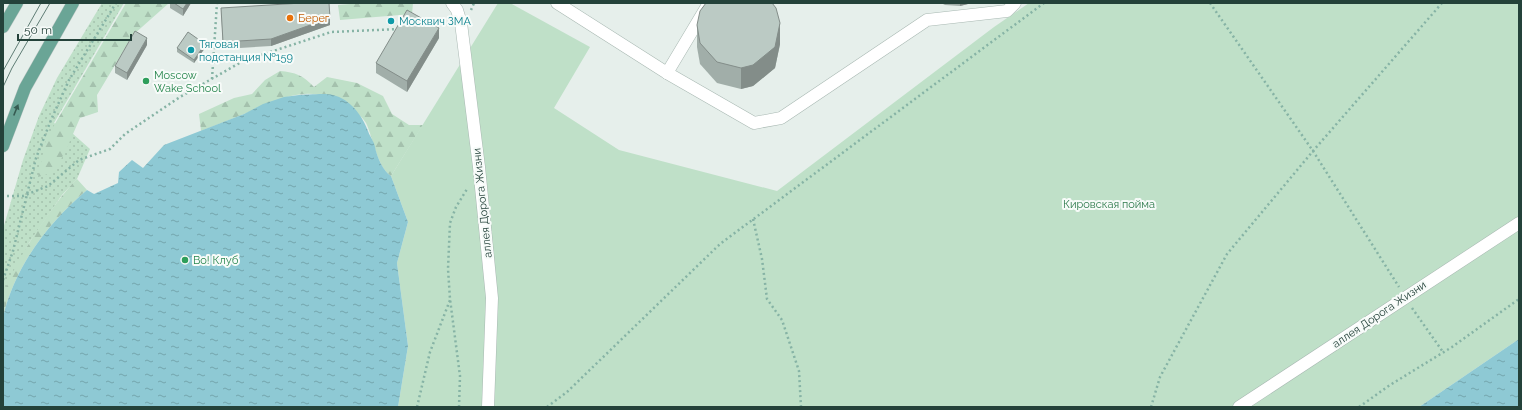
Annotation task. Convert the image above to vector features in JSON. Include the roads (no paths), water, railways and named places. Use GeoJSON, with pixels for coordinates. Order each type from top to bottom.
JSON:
{"type":"FeatureCollection","features":[{"type":"Feature","properties":{"kind":"main road"},"geometry":{"type":"LineString","coordinates":[[3,27],[17,3]]}},
{"type":"Feature","properties":{"kind":"main road"},"geometry":{"type":"LineString","coordinates":[[3,146],[25,88],[73,3]]}},
{"type":"Feature","properties":{"kind":"street","name":"аллея Дорога Жизни"},"geometry":{"type":"LineString","coordinates":[[452,3],[457,10],[461,23],[480,175],[492,298],[488,407]]}},
{"type":"Feature","properties":{"kind":"street"},"geometry":{"type":"LineString","coordinates":[[557,3],[667,73],[754,124],[781,118],[927,20],[1007,11],[1015,3]]}},
{"type":"Feature","properties":{"kind":"street"},"geometry":{"type":"LineString","coordinates":[[667,73],[708,3]]}},
{"type":"Feature","properties":{"kind":"street","name":"аллея Дорога Жизни"},"geometry":{"type":"LineString","coordinates":[[1239,407],[1404,297],[1519,223]]}},
{"type":"Feature","properties":{"kind":"water","name":"Во! Клуб"},"geometry":{"type":"Polygon","coordinates":[[[330,94],[345,100],[355,108],[374,143],[377,155],[385,171],[391,176],[408,222],[397,263],[408,346],[398,407],[3,407],[3,317],[8,298],[25,263],[35,247],[46,231],[59,217],[87,190],[94,194],[118,183],[119,172],[132,160],[143,168],[164,145],[244,114],[263,104],[284,97],[330,94]]]}},
{"type":"Feature","properties":{"kind":"water"},"geometry":{"type":"Polygon","coordinates":[[[1519,339],[1519,407],[1419,407],[1519,339]]]}},
{"type":"Feature","properties":{"kind":"tram line"},"geometry":{"type":"LineString","coordinates":[[3,71],[41,3]]}},
{"type":"Feature","properties":{"kind":"tram line"},"geometry":{"type":"LineString","coordinates":[[3,87],[12,68],[50,3]]}},
{"type":"Feature","properties":{"kind":"place","name":"Берег"},"geometry":{"type":"Point","coordinates":[290,18]}},
{"type":"Feature","properties":{"kind":"place","name":"Москвич ЗМА"},"geometry":{"type":"Point","coordinates":[391,21]}},
{"type":"Feature","properties":{"kind":"place","name":"Тяговая подстанция №159"},"geometry":{"type":"Point","coordinates":[191,50]}},
{"type":"Feature","properties":{"kind":"place","name":"Moscow Wake School"},"geometry":{"type":"Point","coordinates":[146,81]}},
{"type":"Feature","properties":{"kind":"place","name":"Во! Клуб"},"geometry":{"type":"Point","coordinates":[185,260]}},
{"type":"Feature","properties":{"kind":"park label","name":"Кировская пойма"},"geometry":{"type":"Point","coordinates":[1109,204]}}]}
